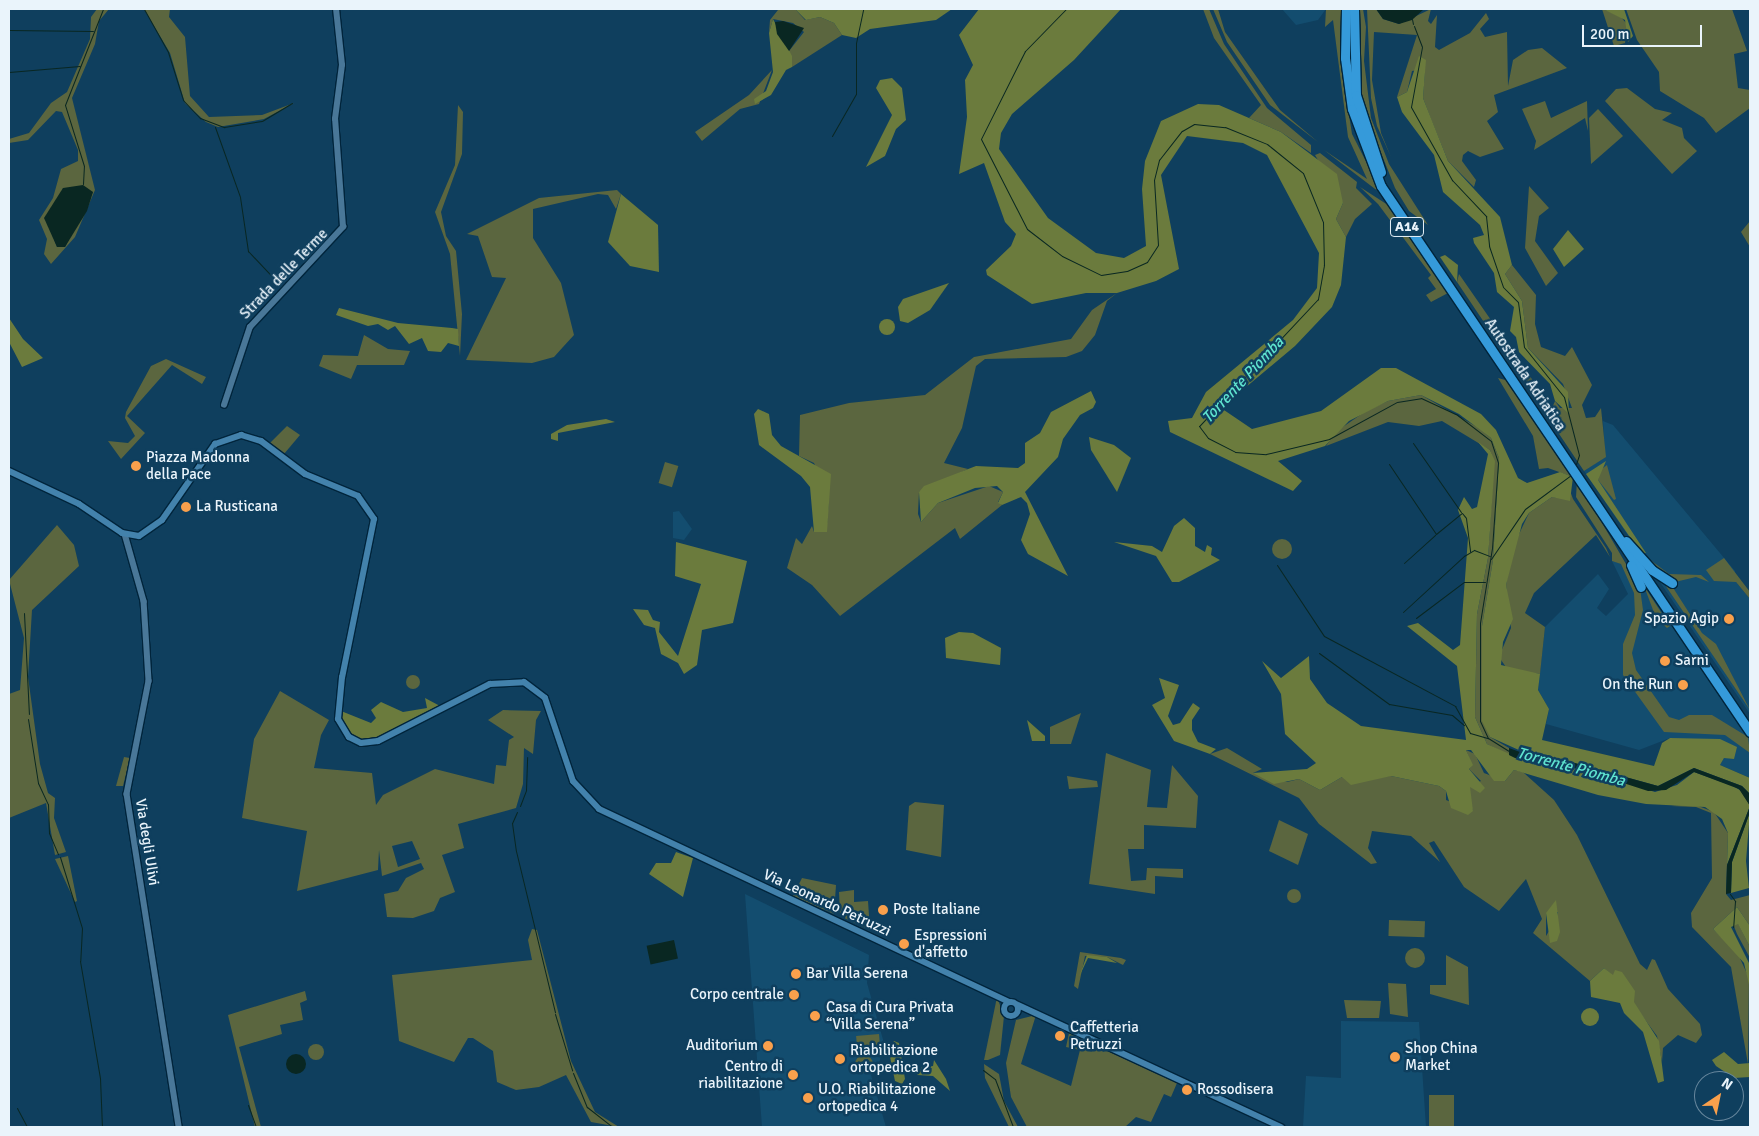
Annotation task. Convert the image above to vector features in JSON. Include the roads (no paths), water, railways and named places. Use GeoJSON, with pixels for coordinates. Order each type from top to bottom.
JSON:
{"type":"FeatureCollection","features":[{"type":"Feature","properties":{"kind":"highway","name":"Autostrada Adriatica"},"geometry":{"type":"LineString","coordinates":[[1346,9],[1348,87],[1374,171],[1750,722]]}},
{"type":"Feature","properties":{"kind":"highway","name":"Autostrada Adriatica"},"geometry":{"type":"LineString","coordinates":[[1354,9],[1356,94],[1382,174],[1592,498],[1749,734]]}},
{"type":"Feature","properties":{"kind":"highway"},"geometry":{"type":"LineString","coordinates":[[1613,530],[1642,586]]}},
{"type":"Feature","properties":{"kind":"highway"},"geometry":{"type":"LineString","coordinates":[[1626,541],[1649,567],[1672,583]]}},
{"type":"Feature","properties":{"kind":"main road","name":"Via Leonardo Petruzzi"},"geometry":{"type":"LineString","coordinates":[[125,534],[143,536],[154,530],[215,444],[233,436],[254,437],[305,474],[358,496],[374,519],[342,676],[338,719],[349,737],[361,743],[378,741],[499,681],[520,681],[536,688],[551,710],[568,768],[581,792],[608,814],[988,990],[1007,1003]]}},
{"type":"Feature","properties":{"kind":"main road"},"geometry":{"type":"LineString","coordinates":[[9,471],[77,503],[125,534]]}},
{"type":"Feature","properties":{"kind":"main road"},"geometry":{"type":"LineString","coordinates":[[1040,1015],[1017,1013],[1008,1015],[1007,1003],[1018,1005],[1040,1015],[1281,1127]]}},
{"type":"Feature","properties":{"kind":"main road"},"geometry":{"type":"LineString","coordinates":[[1017,1013],[1018,1005]]}},
{"type":"Feature","properties":{"kind":"street","name":"Strada delle Terme"},"geometry":{"type":"LineString","coordinates":[[224,405],[250,327],[343,227],[335,119],[342,65],[336,9]]}},
{"type":"Feature","properties":{"kind":"street","name":"Via degli Ulivi"},"geometry":{"type":"LineString","coordinates":[[125,534],[144,601],[149,681],[127,794],[179,1127]]}},
{"type":"Feature","properties":{"kind":"water"},"geometry":{"type":"Polygon","coordinates":[[[1376,9],[1424,9],[1412,20],[1399,24],[1383,19],[1376,9]]]}},
{"type":"Feature","properties":{"kind":"water"},"geometry":{"type":"Polygon","coordinates":[[[783,21],[804,28],[789,51],[777,34],[775,22],[783,21]]]}},
{"type":"Feature","properties":{"kind":"water"},"geometry":{"type":"Polygon","coordinates":[[[83,185],[93,192],[87,211],[65,247],[57,247],[44,218],[63,188],[83,185]]]}},
{"type":"Feature","properties":{"kind":"water"},"geometry":{"type":"Polygon","coordinates":[[[1509,748],[1539,759],[1571,762],[1658,786],[1694,768],[1742,786],[1750,794],[1750,806],[1739,789],[1694,772],[1666,790],[1648,791],[1580,769],[1515,758],[1509,755],[1509,748]]]}},
{"type":"Feature","properties":{"kind":"water"},"geometry":{"type":"Polygon","coordinates":[[[1750,806],[1750,812],[1732,862],[1731,893],[1726,894],[1727,865],[1750,806]]]}},
{"type":"Feature","properties":{"kind":"water"},"geometry":{"type":"Polygon","coordinates":[[[674,940],[678,959],[651,964],[647,946],[674,940]]]}},
{"type":"Feature","properties":{"kind":"water"},"geometry":{"type":"Polygon","coordinates":[[[296,1054],[303,1057],[306,1064],[303,1071],[296,1074],[289,1071],[286,1064],[289,1057],[296,1054]]]}},
{"type":"Feature","properties":{"kind":"waterway"},"geometry":{"type":"LineString","coordinates":[[83,184],[84,166],[65,105],[103,9]]}},
{"type":"Feature","properties":{"kind":"waterway"},"geometry":{"type":"LineString","coordinates":[[144,9],[168,52],[183,100],[200,118],[224,127],[262,121],[292,103]]}},
{"type":"Feature","properties":{"kind":"waterway"},"geometry":{"type":"LineString","coordinates":[[832,136],[856,94],[856,43],[863,9]]}},
{"type":"Feature","properties":{"kind":"waterway","name":"Torrente Piomba"},"geometry":{"type":"LineString","coordinates":[[1066,9],[1025,51],[981,139],[1027,229],[1062,256],[1101,275],[1127,271],[1147,262],[1158,245],[1154,180],[1159,160],[1182,131],[1194,124],[1225,127],[1267,144],[1303,173],[1323,222],[1324,265],[1318,299],[1199,426],[1208,438],[1235,452],[1266,454],[1329,439],[1397,402],[1421,398],[1456,414],[1491,441],[1498,463],[1492,548],[1480,623],[1480,721],[1488,738],[1509,751]]}},
{"type":"Feature","properties":{"kind":"waterway"},"geometry":{"type":"LineString","coordinates":[[1412,19],[1413,24]]}},
{"type":"Feature","properties":{"kind":"waterway"},"geometry":{"type":"LineString","coordinates":[[1414,26],[1422,47],[1411,107],[1452,180],[1486,216],[1489,246],[1503,287],[1518,302],[1524,347],[1564,397],[1579,455],[1575,467]]}},
{"type":"Feature","properties":{"kind":"waterway"},"geometry":{"type":"LineString","coordinates":[[9,30],[93,31]]}},
{"type":"Feature","properties":{"kind":"waterway"},"geometry":{"type":"LineString","coordinates":[[9,72],[80,66]]}},
{"type":"Feature","properties":{"kind":"waterway"},"geometry":{"type":"LineString","coordinates":[[215,127],[240,197],[248,251],[280,285]]}},
{"type":"Feature","properties":{"kind":"waterway"},"geometry":{"type":"LineString","coordinates":[[1413,443],[1461,512]]}},
{"type":"Feature","properties":{"kind":"waterway"},"geometry":{"type":"LineString","coordinates":[[1389,464],[1436,534],[1462,513],[1466,518],[1470,552]]}},
{"type":"Feature","properties":{"kind":"waterway"},"geometry":{"type":"LineString","coordinates":[[1491,559],[1525,509],[1571,475]]}},
{"type":"Feature","properties":{"kind":"waterway"},"geometry":{"type":"LineString","coordinates":[[1404,563],[1435,535]]}},
{"type":"Feature","properties":{"kind":"waterway"},"geometry":{"type":"LineString","coordinates":[[1403,612],[1464,556],[1474,550],[1490,556]]}},
{"type":"Feature","properties":{"kind":"waterway"},"geometry":{"type":"LineString","coordinates":[[1277,565],[1324,636],[1455,706],[1470,733],[1487,738]]}},
{"type":"Feature","properties":{"kind":"waterway"},"geometry":{"type":"LineString","coordinates":[[1416,618],[1464,582],[1485,582]]}},
{"type":"Feature","properties":{"kind":"waterway"},"geometry":{"type":"LineString","coordinates":[[24,613],[29,714]]}},
{"type":"Feature","properties":{"kind":"waterway"},"geometry":{"type":"LineString","coordinates":[[1319,653],[1389,704],[1452,715],[1464,725]]}},
{"type":"Feature","properties":{"kind":"waterway"},"geometry":{"type":"LineString","coordinates":[[28,719],[38,783],[48,804],[49,833],[58,854]]}},
{"type":"Feature","properties":{"kind":"waterway"},"geometry":{"type":"LineString","coordinates":[[520,806],[526,790],[527,757]]}},
{"type":"Feature","properties":{"kind":"waterway"},"geometry":{"type":"LineString","coordinates":[[517,812],[512,823],[516,851],[555,1012]]}},
{"type":"Feature","properties":{"kind":"waterway"},"geometry":{"type":"LineString","coordinates":[[60,857],[82,928],[80,961],[100,1078],[102,1127]]}},
{"type":"Feature","properties":{"kind":"waterway","name":"Torrente Piomba"},"geometry":{"type":"LineString","coordinates":[[1730,894],[1735,901],[1733,927]]}},
{"type":"Feature","properties":{"kind":"waterway"},"geometry":{"type":"LineString","coordinates":[[555,1014],[572,1070]]}},
{"type":"Feature","properties":{"kind":"waterway"},"geometry":{"type":"LineString","coordinates":[[983,1070],[995,1079],[1013,1127]]}},
{"type":"Feature","properties":{"kind":"waterway"},"geometry":{"type":"LineString","coordinates":[[573,1073],[587,1107],[613,1127]]}},
{"type":"Feature","properties":{"kind":"waterway"},"geometry":{"type":"LineString","coordinates":[[248,1105],[256,1127]]}},
{"type":"Feature","properties":{"kind":"waterway"},"geometry":{"type":"LineString","coordinates":[[17,1108],[27,1127]]}},
{"type":"Feature","properties":{"kind":"place","name":"Piazza Madonna della Pace"},"geometry":{"type":"Point","coordinates":[136,466]}},
{"type":"Feature","properties":{"kind":"place","name":"La Rusticana"},"geometry":{"type":"Point","coordinates":[186,507]}},
{"type":"Feature","properties":{"kind":"place","name":"Spazio Agip"},"geometry":{"type":"Point","coordinates":[1729,619]}},
{"type":"Feature","properties":{"kind":"place","name":"Sarni"},"geometry":{"type":"Point","coordinates":[1665,661]}},
{"type":"Feature","properties":{"kind":"place","name":"On the Run"},"geometry":{"type":"Point","coordinates":[1683,685]}},
{"type":"Feature","properties":{"kind":"place","name":"Poste Italiane"},"geometry":{"type":"Point","coordinates":[883,910]}},
{"type":"Feature","properties":{"kind":"place","name":"Espressioni d'affetto"},"geometry":{"type":"Point","coordinates":[904,944]}},
{"type":"Feature","properties":{"kind":"place","name":"Bar Villa Serena"},"geometry":{"type":"Point","coordinates":[796,974]}},
{"type":"Feature","properties":{"kind":"place","name":"Corpo centrale"},"geometry":{"type":"Point","coordinates":[794,995]}},
{"type":"Feature","properties":{"kind":"place","name":"Casa di Cura Privata “Villa Serena”"},"geometry":{"type":"Point","coordinates":[815,1016]}},
{"type":"Feature","properties":{"kind":"place","name":"Caffetteria Petruzzi"},"geometry":{"type":"Point","coordinates":[1060,1036]}},
{"type":"Feature","properties":{"kind":"place","name":"Auditorium"},"geometry":{"type":"Point","coordinates":[768,1046]}},
{"type":"Feature","properties":{"kind":"place","name":"Shop China Market"},"geometry":{"type":"Point","coordinates":[1395,1057]}},
{"type":"Feature","properties":{"kind":"place","name":"Riabilitazione ortopedica 2"},"geometry":{"type":"Point","coordinates":[840,1059]}},
{"type":"Feature","properties":{"kind":"place","name":"Centro di riabilitazione"},"geometry":{"type":"Point","coordinates":[793,1075]}},
{"type":"Feature","properties":{"kind":"place","name":"Rossodisera"},"geometry":{"type":"Point","coordinates":[1187,1090]}},
{"type":"Feature","properties":{"kind":"place","name":"U.O. Riabilitazione ortopedica 4"},"geometry":{"type":"Point","coordinates":[808,1098]}}]}
